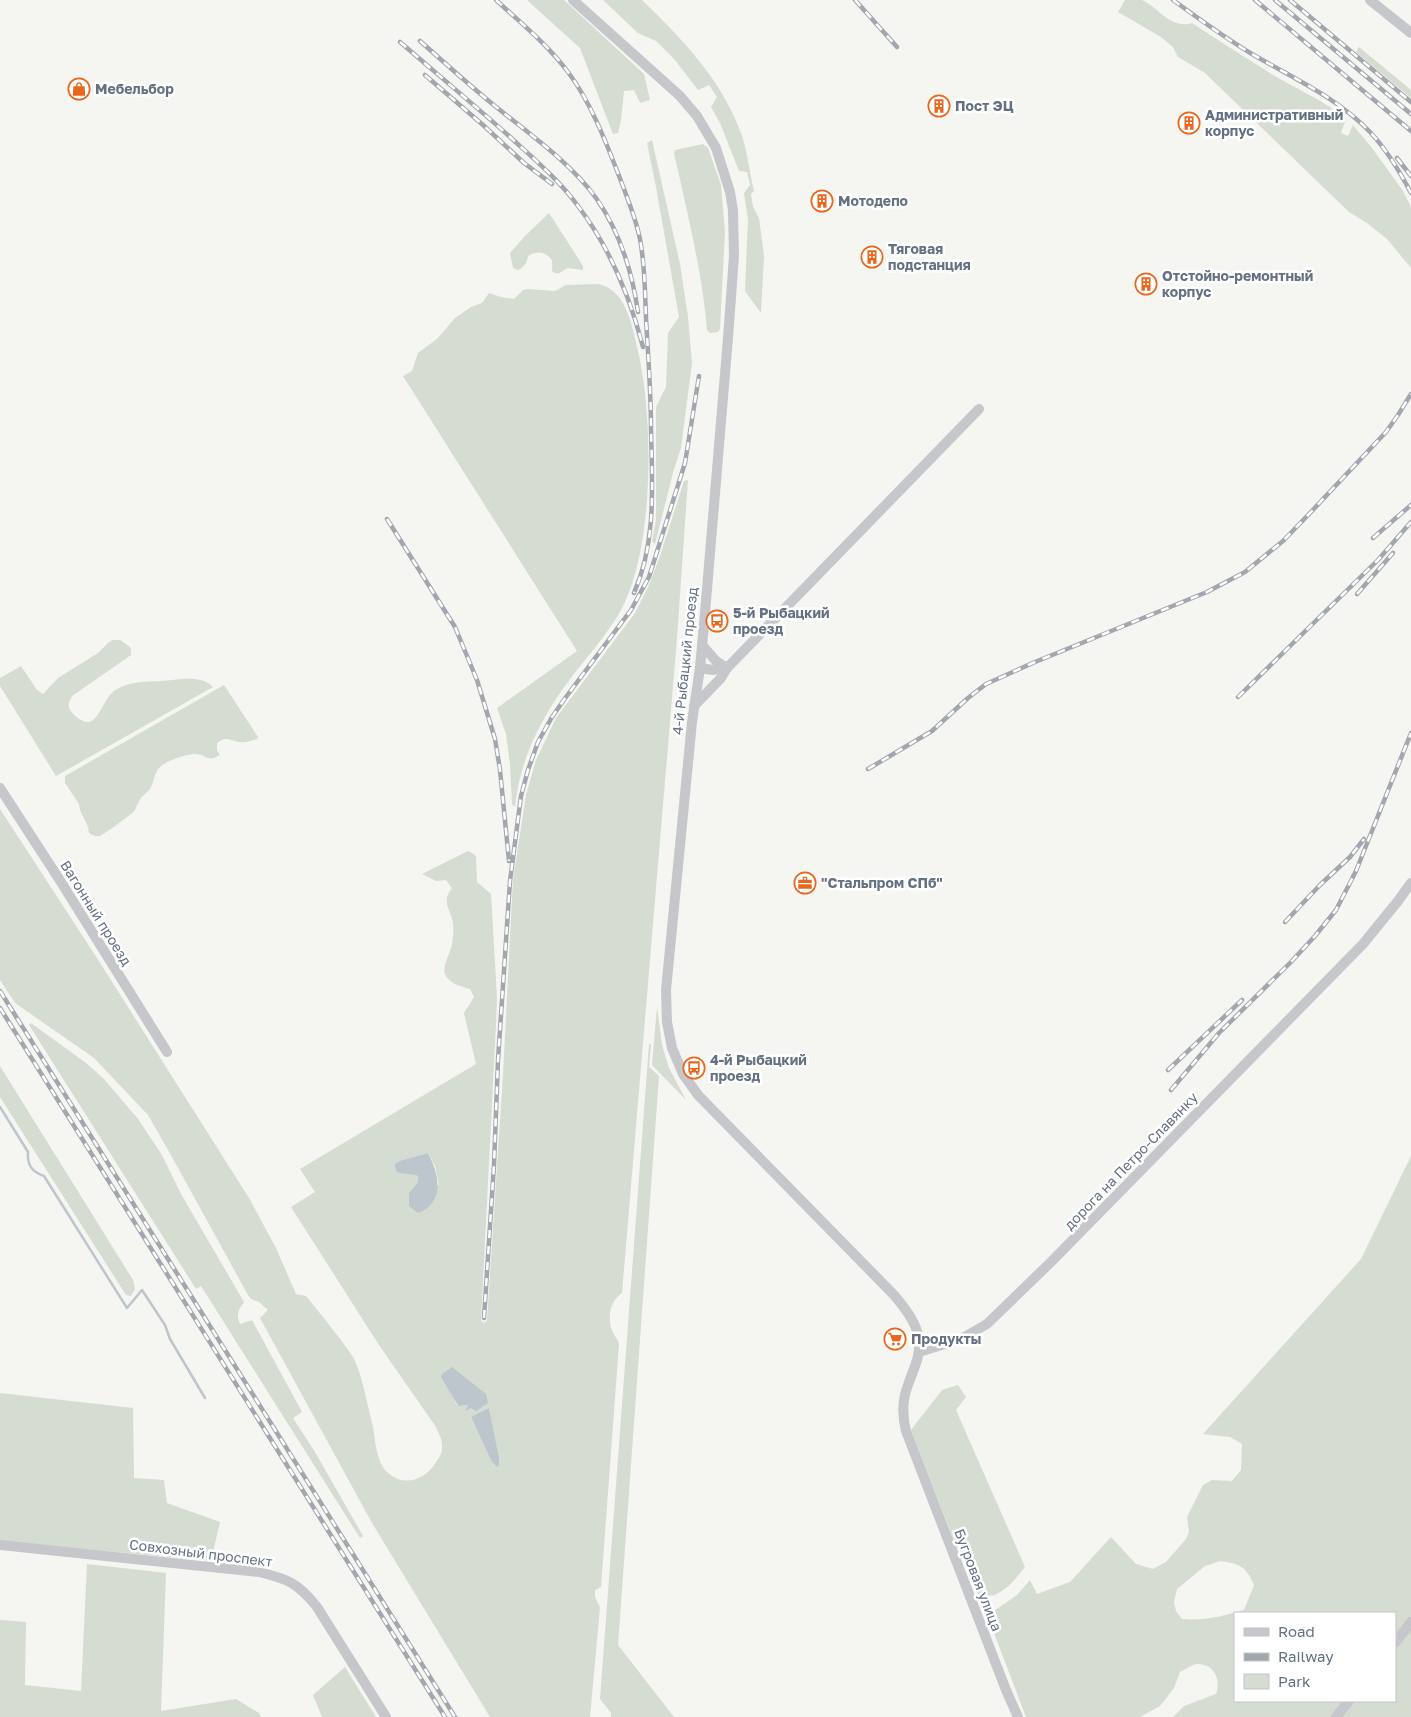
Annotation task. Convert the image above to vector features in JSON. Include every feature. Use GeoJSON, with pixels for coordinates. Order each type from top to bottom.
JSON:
{"type":"FeatureCollection","features":[{"type":"Feature","properties":{"kind":"street","name":"4-й Рыбацкий проезд"},"geometry":{"type":"LineString","coordinates":[[573,0],[680,96],[697,116],[716,148],[730,192],[734,233],[700,668],[694,706],[666,990],[667,1022],[672,1048],[683,1074],[708,1107],[894,1295],[909,1314],[915,1327],[919,1340],[919,1352]]}},
{"type":"Feature","properties":{"kind":"street"},"geometry":{"type":"LineString","coordinates":[[1370,0],[1411,34]]}},
{"type":"Feature","properties":{"kind":"street"},"geometry":{"type":"LineString","coordinates":[[694,706],[721,678],[727,668],[979,409]]}},
{"type":"Feature","properties":{"kind":"street"},"geometry":{"type":"LineString","coordinates":[[702,645],[716,661],[727,668]]}},
{"type":"Feature","properties":{"kind":"street"},"geometry":{"type":"LineString","coordinates":[[700,668],[713,670],[727,668]]}},
{"type":"Feature","properties":{"kind":"street","name":"Вагонный проезд"},"geometry":{"type":"LineString","coordinates":[[0,788],[167,1052]]}},
{"type":"Feature","properties":{"kind":"street","name":"дорога на Петро-Славянку"},"geometry":{"type":"LineString","coordinates":[[919,1352],[961,1339],[987,1324],[1052,1261],[1362,944],[1411,883]]}},
{"type":"Feature","properties":{"kind":"street","name":"Бугровая улица"},"geometry":{"type":"LineString","coordinates":[[919,1352],[907,1387],[903,1421],[1018,1717]]}},
{"type":"Feature","properties":{"kind":"street","name":"Совхозный проспект"},"geometry":{"type":"LineString","coordinates":[[0,1545],[259,1572],[293,1582],[306,1592],[317,1607],[386,1717]]}},
{"type":"Feature","properties":{"kind":"street"},"geometry":{"type":"LineString","coordinates":[[1396,1642],[1411,1622]]}},
{"type":"Feature","properties":{"kind":"street"},"geometry":{"type":"LineString","coordinates":[[1336,1717],[1348,1702]]}},
{"type":"Feature","properties":{"kind":"green space"},"geometry":{"type":"Polygon","coordinates":[[[527,0],[564,0],[644,74],[650,100],[640,103],[634,90],[624,91],[618,133],[613,134],[580,48],[527,0]]]}},
{"type":"Feature","properties":{"kind":"green space"},"geometry":{"type":"Polygon","coordinates":[[[603,0],[642,0],[698,59],[731,109],[744,143],[754,191],[751,194],[753,207],[759,218],[764,256],[761,313],[745,291],[748,220],[744,193],[750,185],[747,172],[739,171],[720,123],[711,107],[717,97],[709,85],[698,90],[675,60],[656,41],[638,33],[603,0]]]}},
{"type":"Feature","properties":{"kind":"green space"},"geometry":{"type":"Polygon","coordinates":[[[1125,0],[1142,0],[1171,21],[1184,24],[1192,23],[1280,79],[1322,102],[1346,119],[1341,133],[1348,136],[1353,125],[1403,191],[1411,207],[1411,268],[1387,239],[1349,212],[1205,73],[1178,57],[1173,47],[1161,37],[1118,12],[1125,0]]]}},
{"type":"Feature","properties":{"kind":"green space"},"geometry":{"type":"Polygon","coordinates":[[[1359,47],[1411,90],[1411,98],[1356,52],[1359,47]]]}},
{"type":"Feature","properties":{"kind":"green space"},"geometry":{"type":"Polygon","coordinates":[[[652,140],[680,264],[688,317],[692,363],[681,448],[655,544],[652,541],[656,520],[656,407],[666,387],[668,333],[679,317],[647,143],[652,140]]]}},
{"type":"Feature","properties":{"kind":"green space"},"geometry":{"type":"Polygon","coordinates":[[[703,144],[708,148],[721,185],[725,232],[720,329],[718,332],[710,333],[707,330],[698,263],[674,153],[675,150],[703,144]]]}},
{"type":"Feature","properties":{"kind":"green space"},"geometry":{"type":"Polygon","coordinates":[[[549,213],[583,266],[583,270],[568,268],[559,273],[554,273],[552,271],[551,259],[546,254],[540,253],[528,256],[525,264],[520,269],[513,268],[510,253],[549,213]]]}},
{"type":"Feature","properties":{"kind":"green space"},"geometry":{"type":"Polygon","coordinates":[[[598,284],[616,293],[622,301],[627,310],[638,351],[647,413],[648,487],[645,524],[639,560],[629,591],[617,617],[546,714],[528,752],[520,779],[515,807],[512,804],[506,734],[497,708],[577,651],[403,376],[412,371],[418,353],[438,338],[455,318],[471,307],[482,303],[489,293],[514,299],[523,290],[555,291],[566,285],[598,284]]]}},
{"type":"Feature","properties":{"kind":"green space"},"geometry":{"type":"Polygon","coordinates":[[[688,480],[677,638],[622,1293],[614,1301],[610,1311],[611,1328],[619,1344],[601,1587],[595,1590],[595,1597],[600,1607],[590,1717],[490,1717],[372,1523],[260,1318],[268,1310],[248,1295],[148,1115],[94,1058],[15,1003],[0,980],[0,809],[249,1198],[276,1248],[296,1294],[306,1296],[353,1357],[372,1423],[378,1456],[384,1468],[395,1478],[408,1481],[415,1480],[427,1473],[440,1456],[441,1440],[436,1427],[379,1345],[291,1207],[315,1192],[300,1169],[476,1064],[464,1013],[474,997],[470,989],[449,980],[444,970],[453,937],[452,919],[447,902],[452,888],[446,880],[436,881],[422,874],[469,851],[476,856],[477,882],[491,894],[497,998],[481,1321],[485,1323],[487,1320],[503,1075],[513,879],[526,795],[536,760],[556,718],[635,613],[649,585],[660,556],[684,481],[688,480]],[[428,1153],[413,1158],[413,1173],[418,1176],[418,1182],[409,1193],[439,1185],[435,1166],[428,1153]],[[449,1370],[444,1373],[456,1404],[459,1406],[468,1405],[466,1410],[471,1408],[449,1370]],[[489,1408],[471,1418],[495,1465],[498,1455],[489,1408]]]}},
{"type":"Feature","properties":{"kind":"green space"},"geometry":{"type":"Polygon","coordinates":[[[113,640],[120,640],[131,648],[131,655],[72,696],[69,707],[83,721],[89,722],[93,720],[113,692],[130,684],[196,679],[202,680],[213,687],[56,776],[0,686],[0,678],[21,666],[37,690],[43,694],[58,678],[98,653],[113,640]]]}},
{"type":"Feature","properties":{"kind":"green space"},"geometry":{"type":"Polygon","coordinates":[[[224,685],[258,737],[257,739],[244,742],[223,739],[217,743],[217,750],[220,755],[216,757],[209,758],[199,754],[191,754],[176,758],[162,765],[157,770],[150,789],[132,813],[100,836],[89,833],[79,804],[65,783],[65,776],[224,685]]]}},
{"type":"Feature","properties":{"kind":"green space"},"geometry":{"type":"Polygon","coordinates":[[[657,1007],[662,1045],[669,1068],[686,1100],[652,1065],[657,1007]]]}},
{"type":"Feature","properties":{"kind":"green space"},"geometry":{"type":"Polygon","coordinates":[[[31,1023],[86,1063],[104,1079],[138,1119],[162,1155],[181,1194],[244,1302],[238,1313],[240,1324],[252,1320],[302,1412],[293,1418],[315,1452],[363,1536],[360,1538],[201,1286],[196,1289],[29,1025],[31,1023]]]}},
{"type":"Feature","properties":{"kind":"green space"},"geometry":{"type":"Polygon","coordinates":[[[649,1044],[651,1044],[649,1067],[659,1076],[618,1645],[674,1717],[611,1717],[611,1713],[600,1699],[649,1044]]]}},
{"type":"Feature","properties":{"kind":"green space"},"geometry":{"type":"Polygon","coordinates":[[[0,1066],[133,1280],[135,1289],[131,1296],[126,1295],[0,1097],[0,1066]]]}},
{"type":"Feature","properties":{"kind":"green space"},"geometry":{"type":"Polygon","coordinates":[[[1411,1156],[1411,1717],[1173,1717],[1184,1706],[1216,1694],[1218,1683],[1215,1674],[1208,1667],[1197,1664],[1180,1672],[1174,1688],[1160,1706],[1140,1717],[1026,1717],[989,1620],[991,1613],[1017,1595],[1030,1580],[1037,1594],[1070,1582],[1111,1537],[1136,1564],[1153,1569],[1166,1562],[1186,1539],[1189,1532],[1187,1517],[1203,1485],[1212,1480],[1232,1481],[1241,1470],[1242,1444],[1230,1437],[1203,1434],[1361,1259],[1411,1156]]]}},
{"type":"Feature","properties":{"kind":"green space"},"geometry":{"type":"Polygon","coordinates":[[[958,1385],[966,1397],[956,1410],[1025,1567],[1004,1589],[992,1596],[978,1594],[962,1554],[957,1548],[911,1430],[942,1390],[958,1385]]]}},
{"type":"Feature","properties":{"kind":"green space"},"geometry":{"type":"Polygon","coordinates":[[[0,1393],[133,1408],[134,1478],[164,1480],[167,1503],[220,1522],[211,1561],[0,1541],[0,1393]]]}},
{"type":"Feature","properties":{"kind":"green space"},"geometry":{"type":"Polygon","coordinates":[[[87,1564],[166,1573],[161,1711],[236,1699],[259,1713],[261,1717],[0,1717],[0,1620],[26,1622],[25,1685],[81,1691],[87,1564]]]}},
{"type":"Feature","properties":{"kind":"green space"},"geometry":{"type":"Polygon","coordinates":[[[345,1667],[376,1717],[322,1717],[313,1695],[345,1667]]]}},
{"type":"Feature","properties":{"kind":"shaded area"},"geometry":{"type":"Polygon","coordinates":[[[428,1153],[435,1170],[438,1187],[433,1202],[418,1213],[409,1206],[409,1193],[418,1182],[418,1176],[396,1171],[395,1164],[428,1153]]]}},
{"type":"Feature","properties":{"kind":"shaded area"},"geometry":{"type":"Polygon","coordinates":[[[452,1367],[486,1394],[488,1403],[476,1411],[471,1408],[465,1411],[468,1405],[459,1406],[457,1404],[441,1377],[442,1374],[452,1367]]]}},
{"type":"Feature","properties":{"kind":"shaded area"},"geometry":{"type":"Polygon","coordinates":[[[489,1408],[499,1458],[499,1465],[497,1467],[492,1462],[471,1417],[489,1408]]]}},
{"type":"Feature","properties":{"kind":"waterway"},"geometry":{"type":"LineString","coordinates":[[0,1107],[28,1152],[28,1161],[31,1167],[44,1176],[127,1308],[142,1290],[165,1325],[170,1339],[205,1398]]}},
{"type":"Feature","properties":{"kind":"railway"},"geometry":{"type":"LineString","coordinates":[[496,0],[534,34],[577,84],[592,111],[629,202],[642,249],[650,401],[652,512],[646,553],[634,593]]}},
{"type":"Feature","properties":{"kind":"railway"},"geometry":{"type":"LineString","coordinates":[[855,0],[897,47]]}},
{"type":"Feature","properties":{"kind":"railway"},"geometry":{"type":"LineString","coordinates":[[1173,0],[1242,48],[1314,89],[1344,109],[1370,132],[1382,146],[1398,169],[1411,193]]}},
{"type":"Feature","properties":{"kind":"railway"},"geometry":{"type":"LineString","coordinates":[[1255,0],[1411,131]]}},
{"type":"Feature","properties":{"kind":"railway"},"geometry":{"type":"LineString","coordinates":[[1275,0],[1411,114]]}},
{"type":"Feature","properties":{"kind":"railway"},"geometry":{"type":"LineString","coordinates":[[1290,0],[1411,102]]}},
{"type":"Feature","properties":{"kind":"railway"},"geometry":{"type":"LineString","coordinates":[[420,41],[485,98],[562,161],[586,185],[612,224],[624,252],[638,312]]}},
{"type":"Feature","properties":{"kind":"railway"},"geometry":{"type":"LineString","coordinates":[[400,42],[509,136],[571,196],[600,239],[618,274],[632,310],[643,347]]}},
{"type":"Feature","properties":{"kind":"railway"},"geometry":{"type":"LineString","coordinates":[[425,75],[524,163],[552,184]]}},
{"type":"Feature","properties":{"kind":"railway"},"geometry":{"type":"LineString","coordinates":[[1397,158],[1411,176]]}},
{"type":"Feature","properties":{"kind":"railway"},"geometry":{"type":"LineString","coordinates":[[484,1318],[510,881],[521,796],[538,742],[552,717],[631,610],[649,577],[685,463],[699,376]]}},
{"type":"Feature","properties":{"kind":"railway"},"geometry":{"type":"LineString","coordinates":[[868,769],[932,731],[986,684],[1207,592],[1245,572],[1283,541],[1386,432],[1411,394]]}},
{"type":"Feature","properties":{"kind":"railway"},"geometry":{"type":"LineString","coordinates":[[1373,538],[1411,505]]}},
{"type":"Feature","properties":{"kind":"railway"},"geometry":{"type":"LineString","coordinates":[[387,519],[455,627],[477,680],[495,739],[509,861]]}},
{"type":"Feature","properties":{"kind":"railway"},"geometry":{"type":"LineString","coordinates":[[1238,697],[1378,560],[1411,522]]}},
{"type":"Feature","properties":{"kind":"railway"},"geometry":{"type":"LineString","coordinates":[[1357,594],[1393,553]]}},
{"type":"Feature","properties":{"kind":"railway"},"geometry":{"type":"LineString","coordinates":[[1171,1090],[1219,1033],[1291,962],[1336,910],[1356,871],[1411,733]]}},
{"type":"Feature","properties":{"kind":"railway"},"geometry":{"type":"LineString","coordinates":[[1285,922],[1350,857],[1364,839]]}},
{"type":"Feature","properties":{"kind":"railway"},"geometry":{"type":"LineString","coordinates":[[0,991],[455,1717]]}},
{"type":"Feature","properties":{"kind":"railway"},"geometry":{"type":"LineString","coordinates":[[1168,1070],[1242,1000]]}},
{"type":"Feature","properties":{"kind":"railway"},"geometry":{"type":"LineString","coordinates":[[0,1008],[445,1717]]}},
{"type":"Feature","properties":{"kind":"place","name":"Мебельбор"},"geometry":{"type":"Point","coordinates":[79,89]}},
{"type":"Feature","properties":{"kind":"place","name":"Пост ЭЦ"},"geometry":{"type":"Point","coordinates":[939,106]}},
{"type":"Feature","properties":{"kind":"place","name":"Административный корпус"},"geometry":{"type":"Point","coordinates":[1189,123]}},
{"type":"Feature","properties":{"kind":"place","name":"Мотодепо"},"geometry":{"type":"Point","coordinates":[822,201]}},
{"type":"Feature","properties":{"kind":"place","name":"Тяговая подстанция"},"geometry":{"type":"Point","coordinates":[872,257]}},
{"type":"Feature","properties":{"kind":"place","name":"Отстойно-ремонтный корпус"},"geometry":{"type":"Point","coordinates":[1146,284]}},
{"type":"Feature","properties":{"kind":"place","name":"5-й Рыбацкий проезд"},"geometry":{"type":"Point","coordinates":[717,621]}},
{"type":"Feature","properties":{"kind":"place","name":"\"Стальпром СПб\""},"geometry":{"type":"Point","coordinates":[805,883]}},
{"type":"Feature","properties":{"kind":"place","name":"4-й Рыбацкий проезд"},"geometry":{"type":"Point","coordinates":[694,1068]}},
{"type":"Feature","properties":{"kind":"place","name":"Продукты"},"geometry":{"type":"Point","coordinates":[895,1339]}}]}
